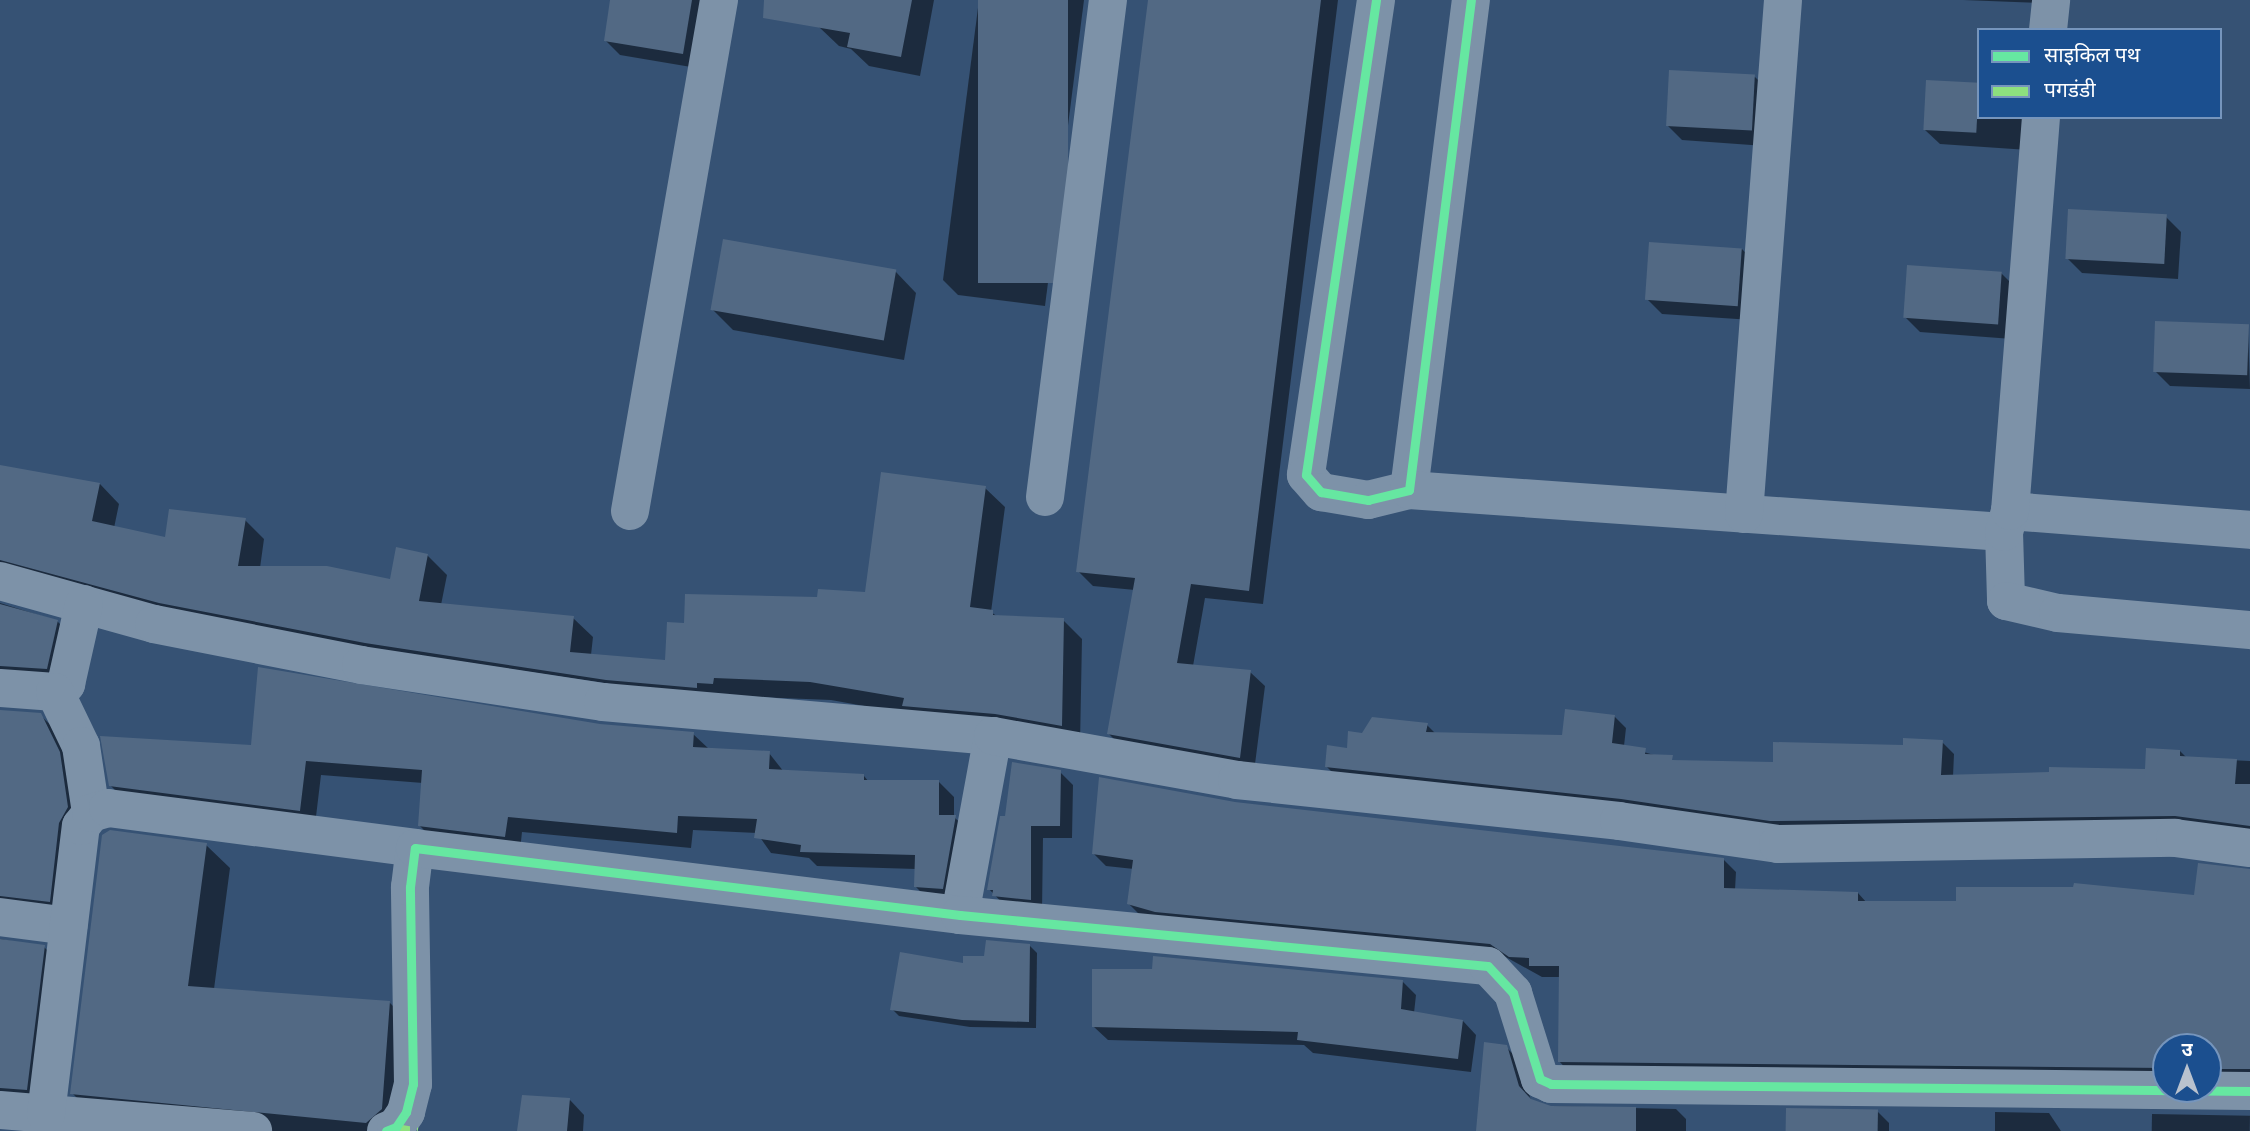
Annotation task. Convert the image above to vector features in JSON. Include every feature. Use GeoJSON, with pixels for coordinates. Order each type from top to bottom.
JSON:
{"type":"FeatureCollection","features":[{"type":"Feature","properties":{"kind":"street"},"geometry":{"type":"LineString","coordinates":[[630,511],[719,0]]}},
{"type":"Feature","properties":{"kind":"street"},"geometry":{"type":"LineString","coordinates":[[1045,497],[1108,0]]}},
{"type":"Feature","properties":{"kind":"street"},"geometry":{"type":"LineString","coordinates":[[1376,0],[1306,475],[1321,492],[1368,500],[1409,489],[1744,514],[2250,530]]}},
{"type":"Feature","properties":{"kind":"street"},"geometry":{"type":"LineString","coordinates":[[1409,489],[1471,0]]}},
{"type":"Feature","properties":{"kind":"street"},"geometry":{"type":"LineString","coordinates":[[1744,514],[1783,0]]}},
{"type":"Feature","properties":{"kind":"street"},"geometry":{"type":"LineString","coordinates":[[2048,28],[2051,0]]}},
{"type":"Feature","properties":{"kind":"street"},"geometry":{"type":"LineString","coordinates":[[2041,119],[2007,522],[2006,601],[2058,612],[2250,630]]}},
{"type":"Feature","properties":{"kind":"street"},"geometry":{"type":"LineString","coordinates":[[0,581],[154,624],[361,665],[603,702],[993,736],[1237,780],[1619,821],[1778,844],[2175,838],[2250,848]]}},
{"type":"Feature","properties":{"kind":"street"},"geometry":{"type":"LineString","coordinates":[[0,688],[55,692],[66,684],[84,604]]}},
{"type":"Feature","properties":{"kind":"street"},"geometry":{"type":"LineString","coordinates":[[55,692],[81,746],[90,813]]}},
{"type":"Feature","properties":{"kind":"street"},"geometry":{"type":"LineString","coordinates":[[960,915],[993,736]]}},
{"type":"Feature","properties":{"kind":"street"},"geometry":{"type":"LineString","coordinates":[[46,1114],[81,826],[90,813],[108,808],[960,915],[1488,965],[1513,993],[1540,1079],[1551,1084],[2250,1091]]}},
{"type":"Feature","properties":{"kind":"street"},"geometry":{"type":"LineString","coordinates":[[386,1131],[396,1127],[406,1112],[413,1084],[410,887],[415,848]]}},
{"type":"Feature","properties":{"kind":"street"},"geometry":{"type":"LineString","coordinates":[[0,917],[68,926]]}},
{"type":"Feature","properties":{"kind":"street"},"geometry":{"type":"LineString","coordinates":[[0,1110],[253,1131]]}},
{"type":"Feature","properties":{"kind":"building"},"geometry":{"type":"Polygon","coordinates":[[[610,0],[692,0],[683,54],[604,41],[610,0]]]}},
{"type":"Feature","properties":{"kind":"building"},"geometry":{"type":"Polygon","coordinates":[[[764,0],[912,0],[901,57],[847,47],[850,33],[763,18],[764,0]]]}},
{"type":"Feature","properties":{"kind":"building"},"geometry":{"type":"Polygon","coordinates":[[[978,0],[1068,0],[1068,283],[978,283],[978,0]]]}},
{"type":"Feature","properties":{"kind":"building"},"geometry":{"type":"Polygon","coordinates":[[[1148,0],[1321,0],[1249,591],[1191,584],[1177,663],[1251,670],[1240,758],[1107,734],[1135,578],[1076,572],[1148,0]]]}},
{"type":"Feature","properties":{"kind":"building"},"geometry":{"type":"Polygon","coordinates":[[[1669,70],[1755,75],[1752,130],[1666,126],[1669,70]]]}},
{"type":"Feature","properties":{"kind":"building"},"geometry":{"type":"Polygon","coordinates":[[[1926,80],[1977,83],[1976,133],[1923,130],[1926,80]]]}},
{"type":"Feature","properties":{"kind":"building"},"geometry":{"type":"Polygon","coordinates":[[[2068,209],[2167,214],[2164,264],[2065,259],[2068,209]]]}},
{"type":"Feature","properties":{"kind":"building"},"geometry":{"type":"Polygon","coordinates":[[[723,239],[896,270],[884,340],[710,310],[723,239]]]}},
{"type":"Feature","properties":{"kind":"building"},"geometry":{"type":"Polygon","coordinates":[[[1649,242],[1742,248],[1738,306],[1645,300],[1649,242]]]}},
{"type":"Feature","properties":{"kind":"building"},"geometry":{"type":"Polygon","coordinates":[[[1907,265],[2002,272],[1998,324],[1903,318],[1907,265]]]}},
{"type":"Feature","properties":{"kind":"building"},"geometry":{"type":"Polygon","coordinates":[[[2155,321],[2249,324],[2247,375],[2153,372],[2155,321]]]}},
{"type":"Feature","properties":{"kind":"building"},"geometry":{"type":"Polygon","coordinates":[[[0,465],[100,483],[92,521],[165,537],[169,509],[246,518],[238,566],[327,566],[390,579],[396,547],[428,554],[419,601],[574,616],[570,652],[665,660],[667,622],[684,623],[685,594],[817,597],[818,589],[865,592],[881,472],[986,486],[970,607],[993,610],[993,615],[1064,618],[1062,726],[995,714],[902,706],[904,698],[810,682],[714,678],[713,684],[697,683],[697,688],[606,680],[365,643],[159,603],[0,560],[0,465]]]}},
{"type":"Feature","properties":{"kind":"building"},"geometry":{"type":"Polygon","coordinates":[[[0,604],[58,620],[47,669],[0,666],[0,604]]]}},
{"type":"Feature","properties":{"kind":"building"},"geometry":{"type":"Polygon","coordinates":[[[258,667],[600,724],[694,732],[693,747],[770,751],[769,769],[864,774],[864,780],[939,780],[939,815],[956,815],[943,889],[914,887],[915,855],[800,852],[801,845],[754,838],[757,819],[678,816],[677,833],[508,817],[505,837],[418,826],[422,770],[306,761],[300,811],[109,786],[100,736],[251,745],[258,667]]]}},
{"type":"Feature","properties":{"kind":"building"},"geometry":{"type":"Polygon","coordinates":[[[1565,709],[1615,715],[1612,743],[1646,748],[1645,754],[1673,755],[1672,760],[1773,762],[1773,742],[1903,745],[1903,738],[1943,740],[1941,775],[2049,772],[2049,767],[2145,769],[2146,748],[2180,750],[2180,756],[2237,759],[2235,784],[2250,784],[2250,826],[2175,816],[1770,821],[1621,799],[1325,767],[1327,745],[1347,748],[1348,731],[1362,733],[1372,717],[1428,723],[1426,732],[1562,735],[1565,709]]]}},
{"type":"Feature","properties":{"kind":"building"},"geometry":{"type":"Polygon","coordinates":[[[0,710],[41,713],[60,752],[68,807],[59,823],[50,902],[0,896],[0,710]]]}},
{"type":"Feature","properties":{"kind":"building"},"geometry":{"type":"Polygon","coordinates":[[[1012,762],[1061,770],[1060,826],[1031,826],[1031,900],[992,896],[993,890],[987,890],[1000,816],[1005,816],[1012,762]]]}},
{"type":"Feature","properties":{"kind":"building"},"geometry":{"type":"Polygon","coordinates":[[[1099,777],[1235,802],[1724,858],[1724,888],[1858,892],[1858,901],[1956,901],[1956,887],[2073,887],[2074,883],[2194,895],[2198,863],[2250,869],[2250,1069],[2222,1069],[2222,1033],[2152,1033],[2152,1068],[1558,1062],[1559,966],[1529,966],[1529,958],[1509,957],[1490,944],[1155,912],[1127,904],[1133,860],[1092,854],[1099,777]]]}},
{"type":"Feature","properties":{"kind":"building"},"geometry":{"type":"Polygon","coordinates":[[[110,830],[207,843],[188,986],[390,1001],[382,1109],[366,1123],[70,1094],[102,835],[110,830]]]}},
{"type":"Feature","properties":{"kind":"building"},"geometry":{"type":"Polygon","coordinates":[[[0,939],[45,945],[27,1090],[0,1088],[0,939]]]}},
{"type":"Feature","properties":{"kind":"building"},"geometry":{"type":"Polygon","coordinates":[[[986,940],[1030,944],[1029,1022],[962,1020],[890,1010],[900,952],[963,963],[963,956],[984,956],[986,940]]]}},
{"type":"Feature","properties":{"kind":"building"},"geometry":{"type":"Polygon","coordinates":[[[1153,956],[1403,980],[1401,1009],[1463,1020],[1458,1059],[1297,1040],[1298,1032],[1092,1027],[1092,969],[1152,969],[1153,956]]]}},
{"type":"Feature","properties":{"kind":"building"},"geometry":{"type":"Polygon","coordinates":[[[1484,1042],[1507,1045],[1519,1086],[1531,1099],[1551,1106],[1636,1107],[1636,1131],[1476,1131],[1484,1042]]]}},
{"type":"Feature","properties":{"kind":"building"},"geometry":{"type":"Polygon","coordinates":[[[522,1095],[570,1098],[567,1131],[517,1131],[522,1095]]]}},
{"type":"Feature","properties":{"kind":"building"},"geometry":{"type":"Polygon","coordinates":[[[1786,1108],[1878,1110],[1878,1131],[1786,1131],[1786,1108]]]}},
{"type":"Feature","properties":{"kind":"marked path"},"geometry":{"type":"LineString","coordinates":[[396,1127],[418,1131]]}},
{"type":"Feature","properties":{"kind":"cycle path"},"geometry":{"type":"LineString","coordinates":[[1376,0],[1306,475],[1321,492],[1368,500],[1409,490],[1471,0]]}},
{"type":"Feature","properties":{"kind":"cycle path"},"geometry":{"type":"LineString","coordinates":[[386,1131],[396,1127],[406,1112],[413,1084],[410,887],[415,848],[960,915],[1488,966],[1513,993],[1540,1079],[1551,1084],[2250,1091]]}}]}
